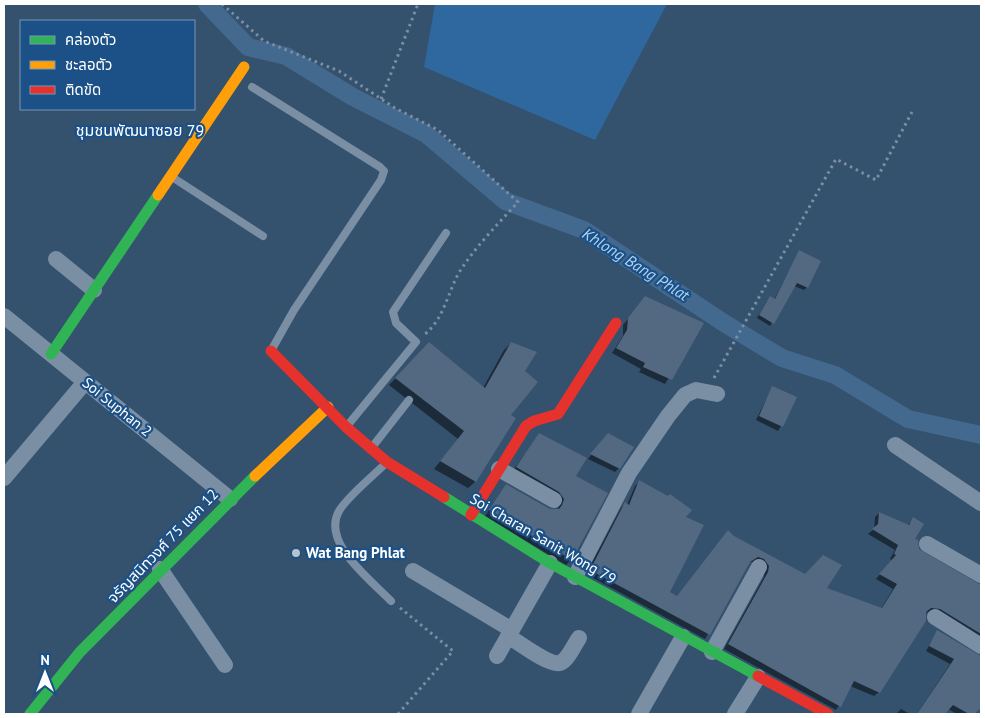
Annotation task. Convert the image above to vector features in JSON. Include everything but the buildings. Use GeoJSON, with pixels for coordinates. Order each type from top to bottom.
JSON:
{"type":"FeatureCollection","features":[{"type":"Feature","properties":{"kind":"street"},"geometry":{"type":"LineString","coordinates":[[51,354],[244,67]]}},
{"type":"Feature","properties":{"kind":"street"},"geometry":{"type":"LineString","coordinates":[[56,259],[94,290]]}},
{"type":"Feature","properties":{"kind":"street","name":"Soi Suphan 2"},"geometry":{"type":"LineString","coordinates":[[4,316],[230,499]]}},
{"type":"Feature","properties":{"kind":"street"},"geometry":{"type":"LineString","coordinates":[[471,515],[526,426],[534,421],[558,414],[616,323]]}},
{"type":"Feature","properties":{"kind":"street","name":"Soi Charan Sanit Wong 79"},"geometry":{"type":"LineString","coordinates":[[271,351],[346,427],[370,450],[386,462],[550,563],[683,637],[828,714]]}},
{"type":"Feature","properties":{"kind":"street"},"geometry":{"type":"LineString","coordinates":[[4,478],[85,382]]}},
{"type":"Feature","properties":{"kind":"street"},"geometry":{"type":"LineString","coordinates":[[575,577],[629,473],[668,416],[685,395],[696,390],[712,392]]}},
{"type":"Feature","properties":{"kind":"street","name":"จรัญสนิทวงศ์ 75 แยก 12"},"geometry":{"type":"LineString","coordinates":[[30,714],[80,652],[160,569],[230,499],[328,408]]}},
{"type":"Feature","properties":{"kind":"street"},"geometry":{"type":"LineString","coordinates":[[895,445],[981,503]]}},
{"type":"Feature","properties":{"kind":"street"},"geometry":{"type":"LineString","coordinates":[[498,469],[554,500]]}},
{"type":"Feature","properties":{"kind":"street"},"geometry":{"type":"LineString","coordinates":[[927,544],[981,575]]}},
{"type":"Feature","properties":{"kind":"street"},"geometry":{"type":"LineString","coordinates":[[497,656],[550,563]]}},
{"type":"Feature","properties":{"kind":"street"},"geometry":{"type":"LineString","coordinates":[[712,652],[759,568]]}},
{"type":"Feature","properties":{"kind":"street"},"geometry":{"type":"LineString","coordinates":[[160,569],[225,665]]}},
{"type":"Feature","properties":{"kind":"street"},"geometry":{"type":"LineString","coordinates":[[413,571],[510,633],[550,662],[559,663],[564,660],[578,638]]}},
{"type":"Feature","properties":{"kind":"street"},"geometry":{"type":"LineString","coordinates":[[935,617],[981,646]]}},
{"type":"Feature","properties":{"kind":"street"},"geometry":{"type":"LineString","coordinates":[[640,714],[683,637]]}},
{"type":"Feature","properties":{"kind":"street"},"geometry":{"type":"LineString","coordinates":[[735,714],[758,677]]}},
{"type":"Feature","properties":{"kind":"lane"},"geometry":{"type":"LineString","coordinates":[[252,88],[380,166],[384,171],[381,180],[294,310],[271,351]]}},
{"type":"Feature","properties":{"kind":"lane"},"geometry":{"type":"LineString","coordinates":[[171,176],[263,236]]}},
{"type":"Feature","properties":{"kind":"lane"},"geometry":{"type":"LineString","coordinates":[[346,427],[416,342],[396,323],[393,312],[446,233]]}},
{"type":"Feature","properties":{"kind":"lane"},"geometry":{"type":"LineString","coordinates":[[370,450],[408,400]]}},
{"type":"Feature","properties":{"kind":"lane"},"geometry":{"type":"LineString","coordinates":[[386,462],[340,510],[336,538],[346,555],[391,601]]}},
{"type":"Feature","properties":{"kind":"path"},"geometry":{"type":"LineString","coordinates":[[222,4],[264,41],[339,71],[381,99],[438,130],[518,202],[460,272],[443,313],[430,331],[416,342]]}},
{"type":"Feature","properties":{"kind":"path"},"geometry":{"type":"LineString","coordinates":[[381,99],[418,4]]}},
{"type":"Feature","properties":{"kind":"path"},"geometry":{"type":"LineString","coordinates":[[712,392],[732,344],[750,316],[836,159],[876,180],[912,112]]}},
{"type":"Feature","properties":{"kind":"path"},"geometry":{"type":"LineString","coordinates":[[391,601],[453,652],[398,714]]}},
{"type":"Feature","properties":{"kind":"shaded area"},"geometry":{"type":"Polygon","coordinates":[[[435,4],[667,4],[595,140],[424,67],[435,4]]]}},
{"type":"Feature","properties":{"kind":"waterway","name":"Khlong Bang Phlat"},"geometry":{"type":"LineString","coordinates":[[207,4],[248,47],[286,56],[353,97],[426,134],[505,201],[584,230],[724,323],[782,358],[835,375],[908,419],[981,435]]}},
{"type":"Feature","properties":{"kind":"traffic: fast"},"geometry":{"type":"LineString","coordinates":[[51,354],[158,195]]}},
{"type":"Feature","properties":{"kind":"traffic: fast"},"geometry":{"type":"LineString","coordinates":[[30,714],[80,652],[255,476]]}},
{"type":"Feature","properties":{"kind":"traffic: fast"},"geometry":{"type":"LineString","coordinates":[[444,497],[550,563],[758,676]]}},
{"type":"Feature","properties":{"kind":"traffic: slow"},"geometry":{"type":"LineString","coordinates":[[158,195],[244,67]]}},
{"type":"Feature","properties":{"kind":"traffic: slow"},"geometry":{"type":"LineString","coordinates":[[255,476],[328,407]]}},
{"type":"Feature","properties":{"kind":"traffic: jam"},"geometry":{"type":"LineString","coordinates":[[471,515],[526,426],[534,421],[558,414],[616,323]]}},
{"type":"Feature","properties":{"kind":"traffic: jam"},"geometry":{"type":"LineString","coordinates":[[271,351],[346,427],[387,462],[444,497]]}},
{"type":"Feature","properties":{"kind":"traffic: jam"},"geometry":{"type":"LineString","coordinates":[[758,676],[828,714]]}},
{"type":"Feature","properties":{"kind":"place","name":"Wat Bang Phlat"},"geometry":{"type":"Point","coordinates":[296,553]}},
{"type":"Feature","properties":{"kind":"district","name":"ชุมชนพัฒนาซอย 79"},"geometry":{"type":"Point","coordinates":[140,130]}}]}
